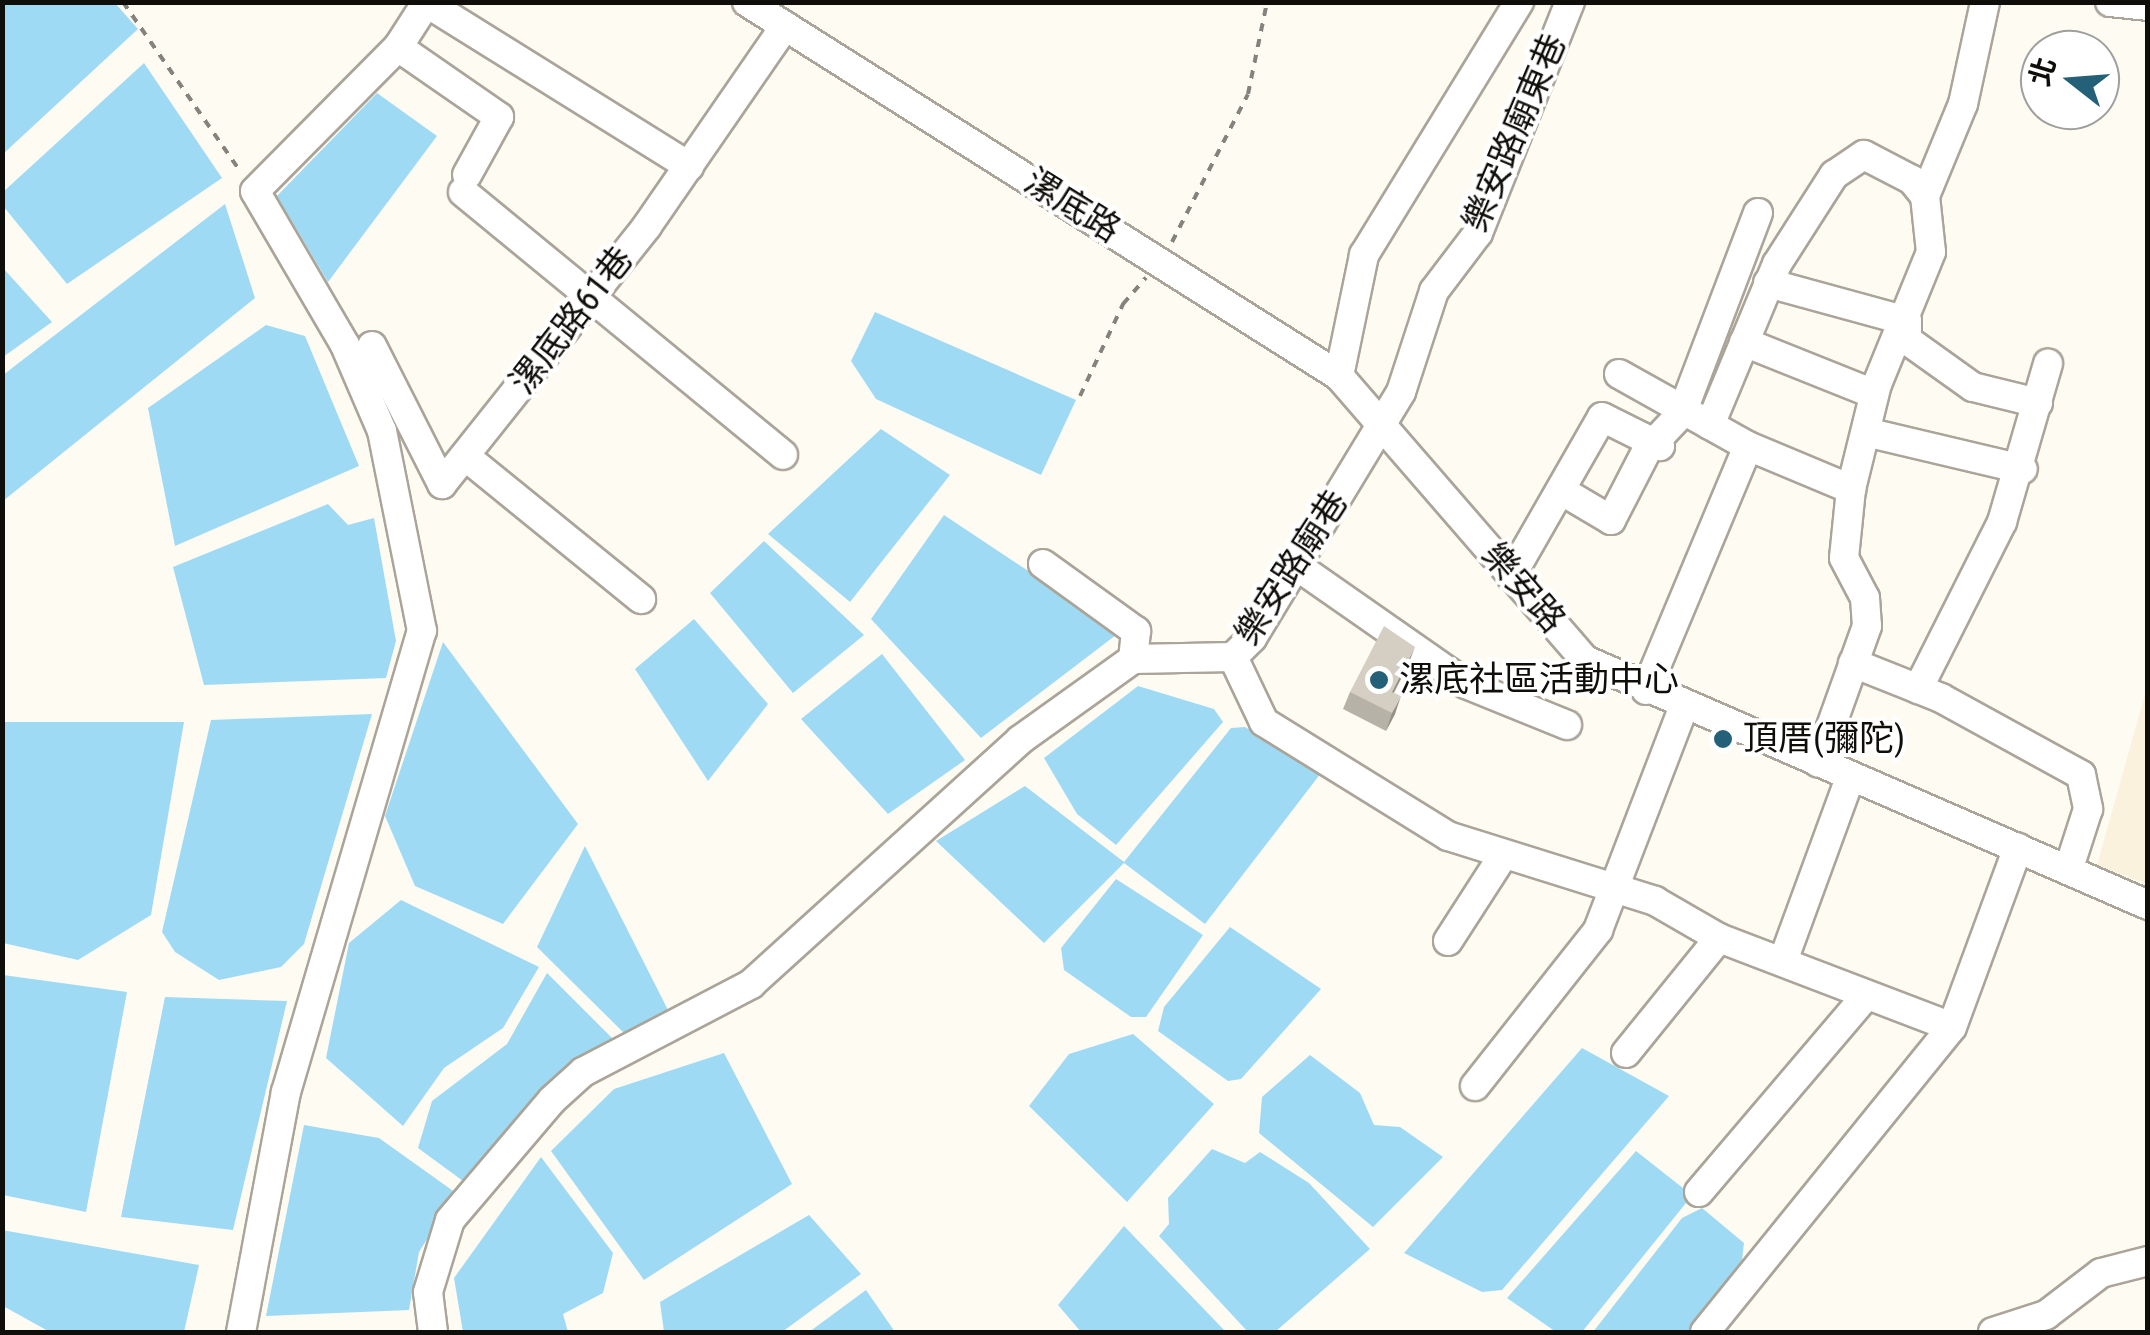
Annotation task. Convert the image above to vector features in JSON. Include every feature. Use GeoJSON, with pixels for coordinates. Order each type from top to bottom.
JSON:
{"type":"FeatureCollection","features":[{"type":"Feature","properties":{"kind":"street","name":"漯底路"},"geometry":{"type":"LineString","coordinates":[[748,2],[1339,376],[1384,424]]}},
{"type":"Feature","properties":{"kind":"street"},"geometry":{"type":"LineString","coordinates":[[1339,376],[1364,256],[1518,2]]}},
{"type":"Feature","properties":{"kind":"street","name":"樂安路廟東巷"},"geometry":{"type":"LineString","coordinates":[[1384,424],[1434,291],[1478,233],[1570,2]]}},
{"type":"Feature","properties":{"kind":"street"},"geometry":{"type":"LineString","coordinates":[[1818,763],[1868,608],[1844,558],[1850,489],[1874,394],[1907,321],[1931,252],[1925,196],[1964,104],[1985,2]]}},
{"type":"Feature","properties":{"kind":"street"},"geometry":{"type":"LineString","coordinates":[[2110,2],[2148,6]]}},
{"type":"Feature","properties":{"kind":"street"},"geometry":{"type":"LineString","coordinates":[[242,1332],[286,1092],[422,630],[382,431],[345,345],[255,191],[398,47],[427,3],[689,166]]}},
{"type":"Feature","properties":{"kind":"street","name":"漯底路61巷"},"geometry":{"type":"LineString","coordinates":[[372,346],[442,484],[590,300],[785,26]]}},
{"type":"Feature","properties":{"kind":"street"},"geometry":{"type":"LineString","coordinates":[[398,47],[499,117],[465,184],[590,300],[783,455]]}},
{"type":"Feature","properties":{"kind":"street"},"geometry":{"type":"LineString","coordinates":[[1710,424],[1768,282],[1848,160],[1876,158],[1925,196]]}},
{"type":"Feature","properties":{"kind":"street"},"geometry":{"type":"LineString","coordinates":[[1562,491],[1611,520],[1647,450],[1660,446],[1682,413],[1758,213]]}},
{"type":"Feature","properties":{"kind":"street"},"geometry":{"type":"LineString","coordinates":[[1768,282],[1907,321]]}},
{"type":"Feature","properties":{"kind":"street"},"geometry":{"type":"LineString","coordinates":[[1907,321],[1907,340],[1973,387],[2038,403]]}},
{"type":"Feature","properties":{"kind":"street"},"geometry":{"type":"LineString","coordinates":[[1744,342],[1874,394]]}},
{"type":"Feature","properties":{"kind":"street"},"geometry":{"type":"LineString","coordinates":[[1918,688],[2022,469],[2048,364]]}},
{"type":"Feature","properties":{"kind":"street"},"geometry":{"type":"LineString","coordinates":[[1619,374],[1682,413],[1748,446],[1850,489]]}},
{"type":"Feature","properties":{"kind":"street"},"geometry":{"type":"LineString","coordinates":[[1511,576],[1602,416],[1660,446]]}},
{"type":"Feature","properties":{"kind":"street","name":"樂安路廟巷"},"geometry":{"type":"LineString","coordinates":[[1133,659],[1233,657],[1297,566],[1384,424]]}},
{"type":"Feature","properties":{"kind":"street","name":"樂安路"},"geometry":{"type":"LineString","coordinates":[[1384,424],[1585,660],[1646,690],[2148,905]]}},
{"type":"Feature","properties":{"kind":"street"},"geometry":{"type":"LineString","coordinates":[[1866,432],[2022,469]]}},
{"type":"Feature","properties":{"kind":"street"},"geometry":{"type":"LineString","coordinates":[[1646,690],[1748,446]]}},
{"type":"Feature","properties":{"kind":"street"},"geometry":{"type":"LineString","coordinates":[[465,456],[640,599]]}},
{"type":"Feature","properties":{"kind":"street"},"geometry":{"type":"LineString","coordinates":[[434,1332],[428,1292],[450,1220],[552,1100],[583,1072],[751,984],[1020,740],[1133,659],[1136,631],[1042,564]]}},
{"type":"Feature","properties":{"kind":"street"},"geometry":{"type":"LineString","coordinates":[[1297,566],[1466,684],[1567,726]]}},
{"type":"Feature","properties":{"kind":"street"},"geometry":{"type":"LineString","coordinates":[[1233,657],[1264,722],[1412,817],[1504,854],[1618,888],[1719,938],[1783,961],[1865,998],[1952,1027]]}},
{"type":"Feature","properties":{"kind":"street"},"geometry":{"type":"LineString","coordinates":[[1853,663],[1918,688],[2082,775],[2088,809],[2074,871]]}},
{"type":"Feature","properties":{"kind":"street"},"geometry":{"type":"LineString","coordinates":[[1474,1086],[1598,930],[1618,888],[1684,706]]}},
{"type":"Feature","properties":{"kind":"street"},"geometry":{"type":"LineString","coordinates":[[1783,961],[1850,778]]}},
{"type":"Feature","properties":{"kind":"street"},"geometry":{"type":"LineString","coordinates":[[1705,1332],[1952,1027],[2018,848]]}},
{"type":"Feature","properties":{"kind":"street"},"geometry":{"type":"LineString","coordinates":[[1448,940],[1504,854]]}},
{"type":"Feature","properties":{"kind":"street"},"geometry":{"type":"LineString","coordinates":[[1626,1054],[1719,938]]}},
{"type":"Feature","properties":{"kind":"street"},"geometry":{"type":"LineString","coordinates":[[1698,1192],[1865,998]]}},
{"type":"Feature","properties":{"kind":"street"},"geometry":{"type":"LineString","coordinates":[[1993,1332],[2046,1316],[2101,1274],[2148,1260]]}},
{"type":"Feature","properties":{"kind":"path"},"geometry":{"type":"LineString","coordinates":[[123,2],[255,191]]}},
{"type":"Feature","properties":{"kind":"path"},"geometry":{"type":"LineString","coordinates":[[1080,396],[1123,304],[1160,262],[1248,94],[1267,2]]}},
{"type":"Feature","properties":{"kind":"shaded area"},"geometry":{"type":"Polygon","coordinates":[[[2147,687],[2147,884],[2097,865],[2147,687]]]}},
{"type":"Feature","properties":{"kind":"water"},"geometry":{"type":"Polygon","coordinates":[[[3,2],[115,3],[138,29],[3,154],[3,2]]]}},
{"type":"Feature","properties":{"kind":"water"},"geometry":{"type":"Polygon","coordinates":[[[144,63],[222,178],[67,284],[3,206],[3,192],[144,63]]]}},
{"type":"Feature","properties":{"kind":"water"},"geometry":{"type":"Polygon","coordinates":[[[377,93],[437,136],[328,282],[277,196],[377,93]]]}},
{"type":"Feature","properties":{"kind":"water"},"geometry":{"type":"Polygon","coordinates":[[[225,204],[255,298],[3,501],[3,375],[225,204]]]}},
{"type":"Feature","properties":{"kind":"water"},"geometry":{"type":"Polygon","coordinates":[[[3,268],[52,322],[2,357],[3,268]]]}},
{"type":"Feature","properties":{"kind":"water"},"geometry":{"type":"Polygon","coordinates":[[[875,312],[1076,400],[1041,475],[876,399],[851,361],[875,312]]]}},
{"type":"Feature","properties":{"kind":"water"},"geometry":{"type":"Polygon","coordinates":[[[266,325],[305,336],[359,466],[175,546],[148,408],[266,325]]]}},
{"type":"Feature","properties":{"kind":"water"},"geometry":{"type":"Polygon","coordinates":[[[881,429],[950,475],[850,602],[768,534],[881,429]]]}},
{"type":"Feature","properties":{"kind":"water"},"geometry":{"type":"Polygon","coordinates":[[[328,504],[348,525],[374,518],[396,641],[386,678],[204,685],[173,567],[328,504]]]}},
{"type":"Feature","properties":{"kind":"water"},"geometry":{"type":"Polygon","coordinates":[[[944,515],[1120,632],[981,738],[871,619],[944,515]]]}},
{"type":"Feature","properties":{"kind":"water"},"geometry":{"type":"Polygon","coordinates":[[[764,541],[864,635],[793,693],[710,593],[764,541]]]}},
{"type":"Feature","properties":{"kind":"water"},"geometry":{"type":"Polygon","coordinates":[[[694,619],[768,704],[708,781],[635,669],[694,619]]]}},
{"type":"Feature","properties":{"kind":"water"},"geometry":{"type":"Polygon","coordinates":[[[443,642],[578,824],[503,924],[415,886],[385,816],[443,642]]]}},
{"type":"Feature","properties":{"kind":"water"},"geometry":{"type":"Polygon","coordinates":[[[882,654],[965,760],[888,814],[801,719],[882,654]]]}},
{"type":"Feature","properties":{"kind":"water"},"geometry":{"type":"Polygon","coordinates":[[[1138,686],[1214,709],[1223,722],[1116,845],[1077,814],[1044,758],[1138,686]]]}},
{"type":"Feature","properties":{"kind":"water"},"geometry":{"type":"Polygon","coordinates":[[[372,714],[304,944],[281,967],[219,980],[175,952],[162,932],[211,720],[372,714]]]}},
{"type":"Feature","properties":{"kind":"water"},"geometry":{"type":"Polygon","coordinates":[[[3,722],[184,722],[151,915],[78,960],[3,943],[3,722]]]}},
{"type":"Feature","properties":{"kind":"water"},"geometry":{"type":"Polygon","coordinates":[[[1245,727],[1321,773],[1205,924],[1124,863],[1044,943],[936,841],[1025,786],[1124,862],[1231,728],[1245,727]]]}},
{"type":"Feature","properties":{"kind":"water"},"geometry":{"type":"Polygon","coordinates":[[[585,846],[669,1012],[626,1035],[537,947],[585,846]]]}},
{"type":"Feature","properties":{"kind":"water"},"geometry":{"type":"Polygon","coordinates":[[[1116,879],[1203,935],[1146,1017],[1131,1017],[1064,970],[1061,948],[1116,879]]]}},
{"type":"Feature","properties":{"kind":"water"},"geometry":{"type":"Polygon","coordinates":[[[401,900],[539,967],[503,1028],[444,1068],[403,1126],[326,1058],[349,943],[401,900]]]}},
{"type":"Feature","properties":{"kind":"water"},"geometry":{"type":"Polygon","coordinates":[[[1230,927],[1321,989],[1241,1079],[1228,1081],[1158,1031],[1164,1007],[1230,927]]]}},
{"type":"Feature","properties":{"kind":"water"},"geometry":{"type":"Polygon","coordinates":[[[547,973],[614,1040],[463,1181],[418,1148],[432,1101],[507,1044],[547,973]]]}},
{"type":"Feature","properties":{"kind":"water"},"geometry":{"type":"Polygon","coordinates":[[[3,975],[127,992],[86,1212],[3,1195],[3,975]]]}},
{"type":"Feature","properties":{"kind":"water"},"geometry":{"type":"Polygon","coordinates":[[[165,997],[287,1001],[233,1230],[121,1217],[165,997]]]}},
{"type":"Feature","properties":{"kind":"water"},"geometry":{"type":"Polygon","coordinates":[[[1133,1034],[1214,1104],[1127,1202],[1029,1106],[1069,1054],[1133,1034]]]}},
{"type":"Feature","properties":{"kind":"water"},"geometry":{"type":"Polygon","coordinates":[[[1582,1048],[1669,1096],[1502,1290],[1482,1292],[1404,1253],[1582,1048]]]}},
{"type":"Feature","properties":{"kind":"water"},"geometry":{"type":"Polygon","coordinates":[[[724,1053],[792,1184],[644,1280],[551,1151],[614,1089],[724,1053]]]}},
{"type":"Feature","properties":{"kind":"water"},"geometry":{"type":"Polygon","coordinates":[[[1310,1055],[1360,1093],[1374,1125],[1400,1127],[1443,1157],[1373,1227],[1259,1133],[1262,1097],[1310,1055]]]}},
{"type":"Feature","properties":{"kind":"water"},"geometry":{"type":"Polygon","coordinates":[[[304,1125],[379,1138],[456,1193],[419,1252],[409,1310],[266,1316],[304,1125]]]}},
{"type":"Feature","properties":{"kind":"water"},"geometry":{"type":"Polygon","coordinates":[[[1212,1149],[1245,1163],[1260,1152],[1309,1183],[1370,1249],[1275,1332],[1248,1332],[1159,1236],[1169,1224],[1168,1198],[1212,1149]]]}},
{"type":"Feature","properties":{"kind":"water"},"geometry":{"type":"Polygon","coordinates":[[[1636,1151],[1688,1192],[1686,1203],[1582,1332],[1556,1332],[1507,1298],[1636,1151]]]}},
{"type":"Feature","properties":{"kind":"water"},"geometry":{"type":"Polygon","coordinates":[[[541,1157],[613,1253],[603,1293],[563,1314],[568,1332],[463,1332],[454,1278],[541,1157]]]}},
{"type":"Feature","properties":{"kind":"water"},"geometry":{"type":"Polygon","coordinates":[[[1702,1208],[1744,1243],[1742,1260],[1688,1332],[1593,1332],[1682,1218],[1702,1208]]]}},
{"type":"Feature","properties":{"kind":"water"},"geometry":{"type":"Polygon","coordinates":[[[809,1215],[861,1274],[782,1332],[664,1332],[660,1302],[809,1215]]]}},
{"type":"Feature","properties":{"kind":"water"},"geometry":{"type":"Polygon","coordinates":[[[1124,1226],[1226,1332],[1081,1332],[1058,1305],[1124,1226]]]}},
{"type":"Feature","properties":{"kind":"water"},"geometry":{"type":"Polygon","coordinates":[[[2,1230],[199,1265],[184,1332],[50,1332],[3,1306],[2,1230]]]}},
{"type":"Feature","properties":{"kind":"water"},"geometry":{"type":"Polygon","coordinates":[[[866,1290],[895,1332],[809,1332],[866,1290]]]}},
{"type":"Feature","properties":{"kind":"building","name":"漯底社區活動中心"},"geometry":{"type":"Polygon","coordinates":[[[1384,626],[1415,647],[1392,692],[1401,696],[1392,713],[1350,692],[1384,626]]]}},
{"type":"Feature","properties":{"kind":"place","name":"漯底社區活動中心"},"geometry":{"type":"Point","coordinates":[1379,680]}},
{"type":"Feature","properties":{"kind":"place","name":"頂厝(彌陀)"},"geometry":{"type":"Point","coordinates":[1723,739]}}]}
